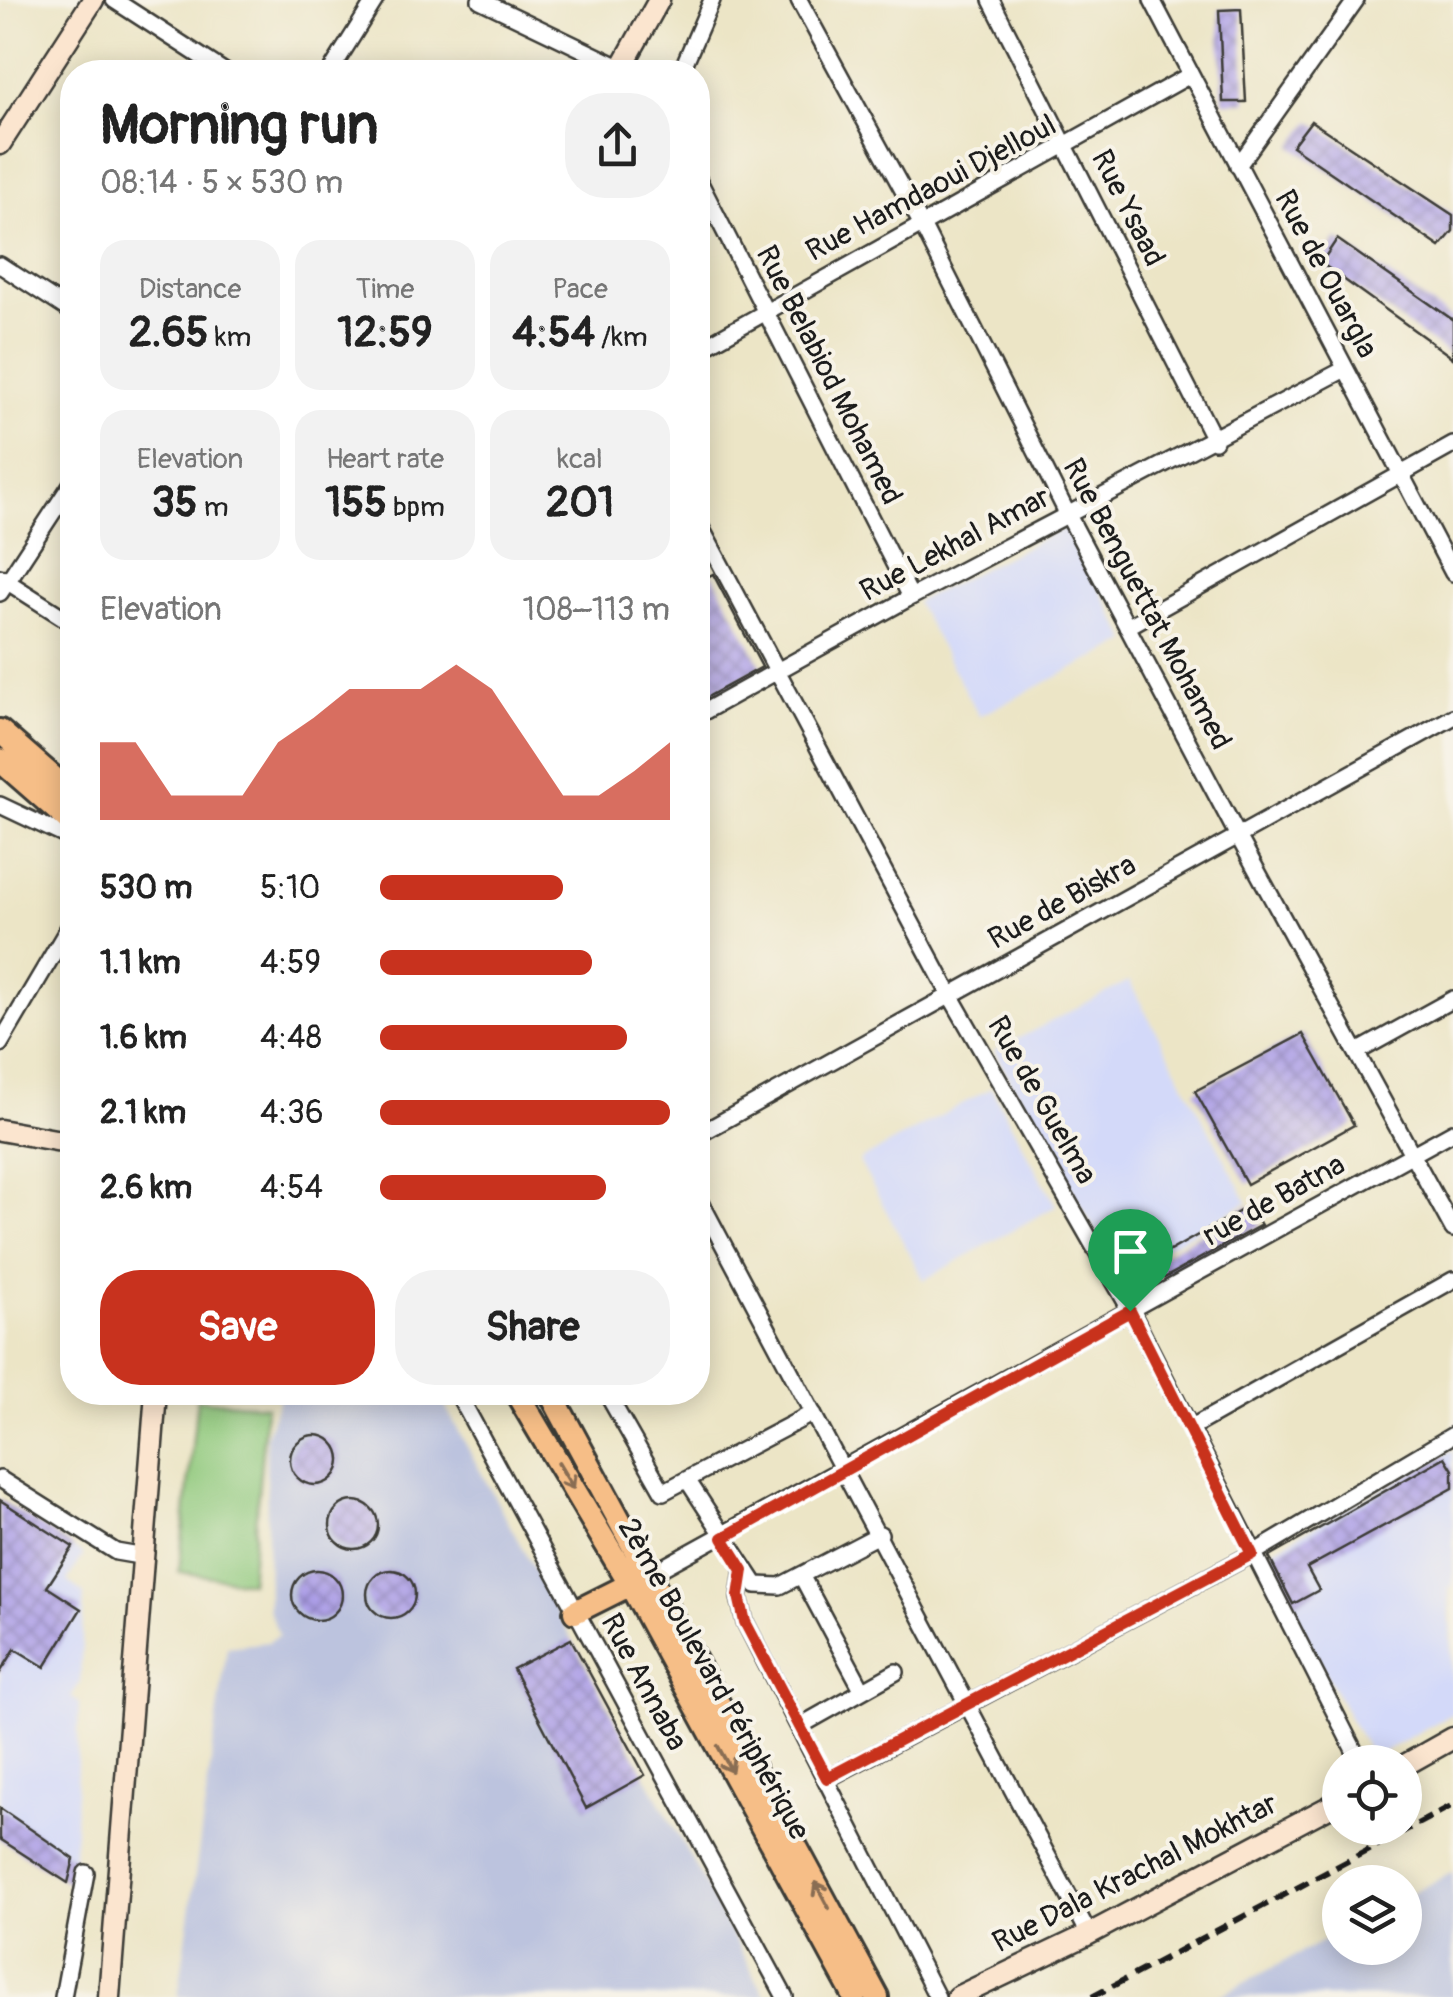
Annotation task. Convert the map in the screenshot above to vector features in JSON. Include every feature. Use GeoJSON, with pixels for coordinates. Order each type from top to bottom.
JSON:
{"type":"FeatureCollection","features":[{"type":"Feature","properties":{"kind":"main road"},"geometry":{"type":"LineString","coordinates":[[0,731],[60,784]]}},
{"type":"Feature","properties":{"kind":"main road"},"geometry":{"type":"LineString","coordinates":[[0,760],[60,813]]}},
{"type":"Feature","properties":{"kind":"main road","name":"2ème Boulevard Périphérique"},"geometry":{"type":"LineString","coordinates":[[525,1405],[639,1580]]}},
{"type":"Feature","properties":{"kind":"main road","name":"2ème Boulevard Périphérique"},"geometry":{"type":"LineString","coordinates":[[556,1405],[639,1580],[863,1991]]}},
{"type":"Feature","properties":{"kind":"main road"},"geometry":{"type":"LineString","coordinates":[[575,1612],[639,1580]]}},
{"type":"Feature","properties":{"kind":"street"},"geometry":{"type":"LineString","coordinates":[[0,144],[93,0]]}},
{"type":"Feature","properties":{"kind":"street"},"geometry":{"type":"LineString","coordinates":[[114,0],[206,60]]}},
{"type":"Feature","properties":{"kind":"street"},"geometry":{"type":"LineString","coordinates":[[338,60],[376,0]]}},
{"type":"Feature","properties":{"kind":"street"},"geometry":{"type":"LineString","coordinates":[[480,0],[602,60]]}},
{"type":"Feature","properties":{"kind":"street"},"geometry":{"type":"LineString","coordinates":[[632,60],[659,0]]}},
{"type":"Feature","properties":{"kind":"street"},"geometry":{"type":"LineString","coordinates":[[634,60],[673,0]]}},
{"type":"Feature","properties":{"kind":"street"},"geometry":{"type":"LineString","coordinates":[[686,60],[712,0]]}},
{"type":"Feature","properties":{"kind":"street","name":"Rue Benguettat Mohamed"},"geometry":{"type":"LineString","coordinates":[[800,0],[923,226],[1127,628],[1453,1229]]}},
{"type":"Feature","properties":{"kind":"street","name":"Rue Ysaad"},"geometry":{"type":"LineString","coordinates":[[990,0],[1215,441]]}},
{"type":"Feature","properties":{"kind":"street","name":"Rue de Ouargla"},"geometry":{"type":"LineString","coordinates":[[1152,0],[1453,573]]}},
{"type":"Feature","properties":{"kind":"street"},"geometry":{"type":"LineString","coordinates":[[1238,166],[1356,0]]}},
{"type":"Feature","properties":{"kind":"street","name":"Rue Hamdaoui Djelloul"},"geometry":{"type":"LineString","coordinates":[[710,342],[765,308],[923,226],[1190,75]]}},
{"type":"Feature","properties":{"kind":"street","name":"Rue Belabiod Mohamed"},"geometry":{"type":"LineString","coordinates":[[710,202],[911,597]]}},
{"type":"Feature","properties":{"kind":"street"},"geometry":{"type":"LineString","coordinates":[[0,266],[60,304]]}},
{"type":"Feature","properties":{"kind":"street","name":"Rue Lekhal Amar"},"geometry":{"type":"LineString","coordinates":[[710,708],[911,597],[1215,441],[1345,369]]}},
{"type":"Feature","properties":{"kind":"street"},"geometry":{"type":"LineString","coordinates":[[1127,628],[1453,445]]}},
{"type":"Feature","properties":{"kind":"street"},"geometry":{"type":"LineString","coordinates":[[60,500],[2,584],[60,616]]}},
{"type":"Feature","properties":{"kind":"street","name":"Rue de Guelma"},"geometry":{"type":"LineString","coordinates":[[710,544],[950,995],[1192,1427],[1252,1554],[1351,1745]]}},
{"type":"Feature","properties":{"kind":"street","name":"Rue de Biskra"},"geometry":{"type":"LineString","coordinates":[[710,1128],[1453,718]]}},
{"type":"Feature","properties":{"kind":"street"},"geometry":{"type":"LineString","coordinates":[[0,805],[60,833]]}},
{"type":"Feature","properties":{"kind":"street"},"geometry":{"type":"LineString","coordinates":[[0,1044],[7,1016],[60,939]]}},
{"type":"Feature","properties":{"kind":"street"},"geometry":{"type":"LineString","coordinates":[[1357,1052],[1453,999]]}},
{"type":"Feature","properties":{"kind":"street"},"geometry":{"type":"LineString","coordinates":[[0,1130],[60,1141]]}},
{"type":"Feature","properties":{"kind":"street","name":"rue de Batna"},"geometry":{"type":"LineString","coordinates":[[639,1580],[723,1538],[1453,1132]]}},
{"type":"Feature","properties":{"kind":"street"},"geometry":{"type":"LineString","coordinates":[[710,1220],[971,1704],[1089,1934]]}},
{"type":"Feature","properties":{"kind":"street"},"geometry":{"type":"LineString","coordinates":[[1192,1427],[1453,1280]]}},
{"type":"Feature","properties":{"kind":"street"},"geometry":{"type":"LineString","coordinates":[[109,1997],[155,1405]]}},
{"type":"Feature","properties":{"kind":"street","name":"Rue Annaba"},"geometry":{"type":"LineString","coordinates":[[464,1405],[785,1997]]}},
{"type":"Feature","properties":{"kind":"street"},"geometry":{"type":"LineString","coordinates":[[613,1405],[663,1492],[813,1413]]}},
{"type":"Feature","properties":{"kind":"street"},"geometry":{"type":"LineString","coordinates":[[827,1778],[1252,1554],[1453,1435]]}},
{"type":"Feature","properties":{"kind":"street"},"geometry":{"type":"LineString","coordinates":[[0,1478],[116,1552],[145,1557]]}},
{"type":"Feature","properties":{"kind":"street"},"geometry":{"type":"LineString","coordinates":[[688,1481],[756,1585],[768,1588],[801,1575],[880,1534]]}},
{"type":"Feature","properties":{"kind":"street"},"geometry":{"type":"LineString","coordinates":[[743,1570],[739,1596],[745,1622],[936,1997]]}},
{"type":"Feature","properties":{"kind":"street"},"geometry":{"type":"LineString","coordinates":[[801,1575],[862,1689]]}},
{"type":"Feature","properties":{"kind":"street"},"geometry":{"type":"LineString","coordinates":[[800,1726],[896,1672]]}},
{"type":"Feature","properties":{"kind":"street"},"geometry":{"type":"LineString","coordinates":[[1422,1755],[1453,1738]]}},
{"type":"Feature","properties":{"kind":"street","name":"Rue Dala Krachal Mokhtar"},"geometry":{"type":"LineString","coordinates":[[957,1997],[1089,1934],[1322,1811]]}},
{"type":"Feature","properties":{"kind":"street"},"geometry":{"type":"LineString","coordinates":[[63,1997],[86,1873]]}},
{"type":"Feature","properties":{"kind":"shaded area"},"geometry":{"type":"Polygon","coordinates":[[[1066,527],[1128,641],[979,716],[916,602],[1066,527]]]}},
{"type":"Feature","properties":{"kind":"shaded area"},"geometry":{"type":"Polygon","coordinates":[[[1129,981],[1248,1202],[1147,1258],[1160,1283],[1133,1298],[994,1051],[1129,981]]]}},
{"type":"Feature","properties":{"kind":"shaded area"},"geometry":{"type":"Polygon","coordinates":[[[991,1088],[1056,1206],[924,1280],[859,1161],[991,1088]]]}},
{"type":"Feature","properties":{"kind":"shaded area"},"geometry":{"type":"Polygon","coordinates":[[[277,1405],[445,1405],[766,1997],[178,1997],[227,1647],[268,1642],[279,1635],[268,1609],[266,1436],[277,1405]]]}},
{"type":"Feature","properties":{"kind":"shaded area"},"geometry":{"type":"Polygon","coordinates":[[[1453,1450],[1453,1585],[1449,1588],[1453,1713],[1395,1745],[1365,1745],[1261,1556],[1453,1450]]]}},
{"type":"Feature","properties":{"kind":"shaded area"},"geometry":{"type":"Polygon","coordinates":[[[0,1500],[84,1555],[67,1581],[84,1593],[80,1683],[71,1697],[79,1703],[74,1859],[0,1839],[0,1500]]]}},
{"type":"Feature","properties":{"kind":"shaded area"},"geometry":{"type":"Polygon","coordinates":[[[1453,1872],[1453,1997],[1217,1997],[1322,1942],[1322,1965],[1422,1965],[1422,1888],[1453,1872]]]}},
{"type":"Feature","properties":{"kind":"green space"},"geometry":{"type":"Polygon","coordinates":[[[196,1405],[266,1406],[250,1582],[179,1572],[196,1405]]]}},
{"type":"Feature","properties":{"kind":"building"},"geometry":{"type":"Polygon","coordinates":[[[1241,9],[1246,102],[1223,102],[1219,10],[1241,9]]]}},
{"type":"Feature","properties":{"kind":"building"},"geometry":{"type":"Polygon","coordinates":[[[1311,121],[1453,215],[1453,231],[1440,247],[1292,146],[1311,121]]]}},
{"type":"Feature","properties":{"kind":"building"},"geometry":{"type":"Polygon","coordinates":[[[1337,239],[1453,320],[1453,358],[1321,263],[1337,239]]]}},
{"type":"Feature","properties":{"kind":"building"},"geometry":{"type":"Polygon","coordinates":[[[713,574],[762,667],[710,695],[713,574]]]}},
{"type":"Feature","properties":{"kind":"building"},"geometry":{"type":"Polygon","coordinates":[[[1303,1034],[1354,1125],[1247,1184],[1195,1091],[1303,1034]]]}},
{"type":"Feature","properties":{"kind":"building"},"geometry":{"type":"Polygon","coordinates":[[[1249,1206],[1261,1225],[1164,1278],[1154,1260],[1249,1206]]]}},
{"type":"Feature","properties":{"kind":"building"},"geometry":{"type":"Polygon","coordinates":[[[315,1435],[332,1443],[340,1460],[332,1477],[315,1485],[298,1477],[290,1460],[298,1443],[315,1435]]]}},
{"type":"Feature","properties":{"kind":"building"},"geometry":{"type":"Polygon","coordinates":[[[1445,1457],[1453,1470],[1453,1488],[1307,1568],[1319,1590],[1293,1604],[1269,1557],[1445,1457]]]}},
{"type":"Feature","properties":{"kind":"building"},"geometry":{"type":"Polygon","coordinates":[[[0,1500],[73,1547],[47,1587],[81,1609],[45,1667],[15,1649],[0,1673],[0,1500]]]}},
{"type":"Feature","properties":{"kind":"building"},"geometry":{"type":"Polygon","coordinates":[[[354,1501],[371,1508],[378,1525],[371,1542],[354,1549],[337,1542],[330,1525],[337,1508],[354,1501]]]}},
{"type":"Feature","properties":{"kind":"building"},"geometry":{"type":"Polygon","coordinates":[[[317,1570],[334,1578],[342,1595],[334,1612],[317,1620],[300,1612],[292,1595],[300,1578],[317,1570]]]}},
{"type":"Feature","properties":{"kind":"building"},"geometry":{"type":"Polygon","coordinates":[[[391,1570],[408,1577],[415,1594],[408,1611],[391,1618],[374,1611],[367,1594],[374,1577],[391,1570]]]}},
{"type":"Feature","properties":{"kind":"building"},"geometry":{"type":"Polygon","coordinates":[[[571,1639],[645,1775],[586,1808],[513,1669],[571,1639]]]}},
{"type":"Feature","properties":{"kind":"building"},"geometry":{"type":"Polygon","coordinates":[[[0,1808],[74,1859],[68,1883],[0,1839],[0,1808]]]}},
{"type":"Feature","properties":{"kind":"railway"},"geometry":{"type":"LineString","coordinates":[[1092,1997],[1453,1805]]}},
{"type":"Feature","properties":{"kind":"route"},"geometry":{"type":"LineString","coordinates":[[1130,1311],[1192,1427],[1252,1554],[827,1778],[745,1622],[739,1596],[743,1570],[723,1538],[1130,1311]]}}]}
